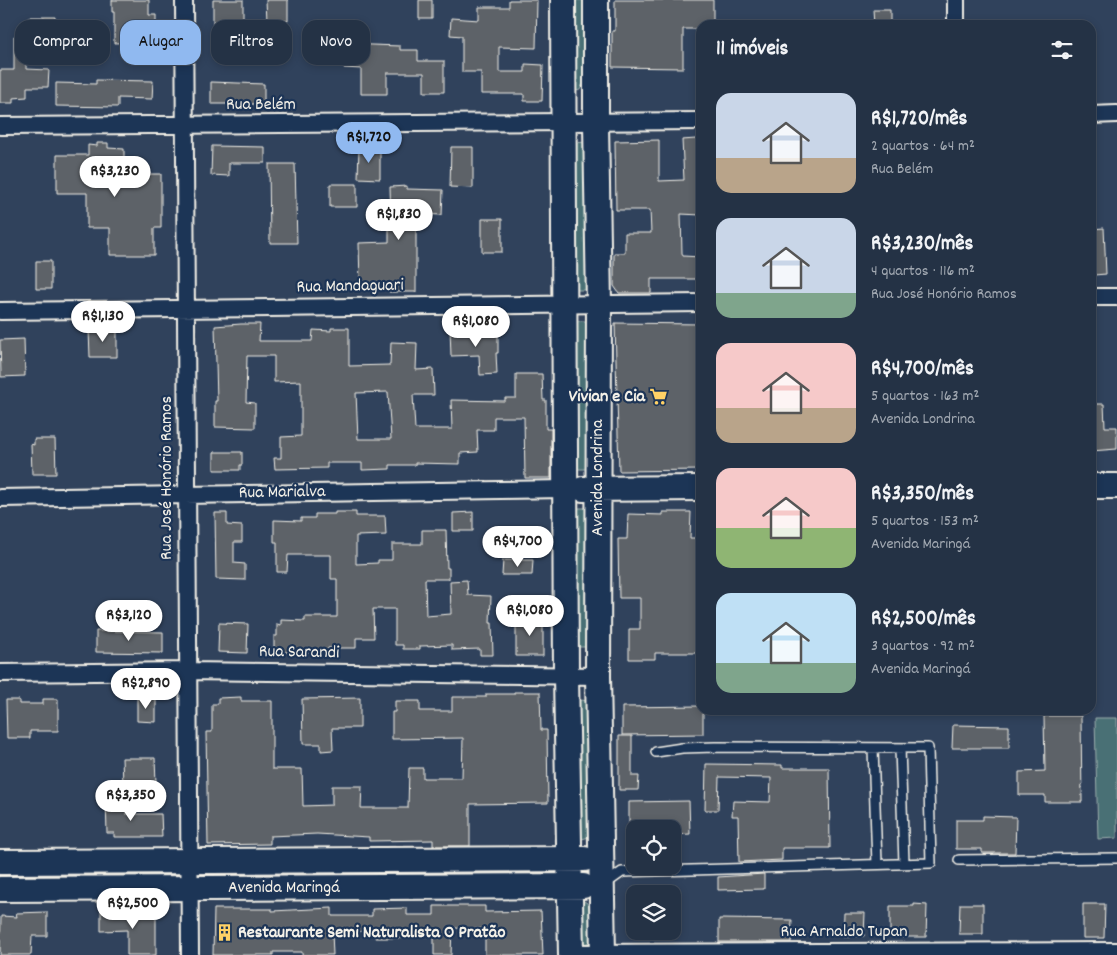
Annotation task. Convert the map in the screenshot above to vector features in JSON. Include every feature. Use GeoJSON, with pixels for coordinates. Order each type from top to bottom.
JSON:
{"type":"FeatureCollection","features":[{"type":"Feature","properties":{"kind":"main road","name":"Avenida Londrina"},"geometry":{"type":"LineString","coordinates":[[563,0],[566,676],[571,954]]}},
{"type":"Feature","properties":{"kind":"main road","name":"Avenida Londrina"},"geometry":{"type":"LineString","coordinates":[[596,0],[599,305],[598,676],[611,865],[601,886],[603,954]]}},
{"type":"Feature","properties":{"kind":"main road"},"geometry":{"type":"LineString","coordinates":[[1096,486],[1117,486]]}},
{"type":"Feature","properties":{"kind":"main road"},"geometry":{"type":"LineString","coordinates":[[565,489],[696,488]]}},
{"type":"Feature","properties":{"kind":"main road","name":"Avenida Maringá"},"geometry":{"type":"LineString","coordinates":[[0,862],[568,859],[611,865]]}},
{"type":"Feature","properties":{"kind":"main road"},"geometry":{"type":"LineString","coordinates":[[331,860],[333,888]]}},
{"type":"Feature","properties":{"kind":"main road","name":"Avenida Maringá"},"geometry":{"type":"LineString","coordinates":[[0,890],[601,886]]}},
{"type":"Feature","properties":{"kind":"street","name":"Rua José Honório Ramos"},"geometry":{"type":"LineString","coordinates":[[184,0],[190,955]]}},
{"type":"Feature","properties":{"kind":"street"},"geometry":{"type":"LineString","coordinates":[[956,0],[956,20]]}},
{"type":"Feature","properties":{"kind":"street"},"geometry":{"type":"LineString","coordinates":[[1096,114],[1117,114]]}},
{"type":"Feature","properties":{"kind":"street","name":"Rua Belém"},"geometry":{"type":"LineString","coordinates":[[0,126],[696,121]]}},
{"type":"Feature","properties":{"kind":"street"},"geometry":{"type":"LineString","coordinates":[[1096,297],[1117,297]]}},
{"type":"Feature","properties":{"kind":"street","name":"Rua Mandaguari"},"geometry":{"type":"LineString","coordinates":[[0,310],[696,303]]}},
{"type":"Feature","properties":{"kind":"street","name":"Rua Marialva"},"geometry":{"type":"LineString","coordinates":[[0,498],[565,489]]}},
{"type":"Feature","properties":{"kind":"street","name":"Rua Sarandi"},"geometry":{"type":"LineString","coordinates":[[0,673],[188,672],[598,676]]}},
{"type":"Feature","properties":{"kind":"street","name":"Rua Arnaldo Tupan"},"geometry":{"type":"LineString","coordinates":[[571,954],[1117,951]]}},
{"type":"Feature","properties":{"kind":"lane"},"geometry":{"type":"LineString","coordinates":[[611,865],[931,863],[928,748],[715,747],[682,748],[656,752]]}},
{"type":"Feature","properties":{"kind":"lane"},"geometry":{"type":"LineString","coordinates":[[872,748],[876,864]]}},
{"type":"Feature","properties":{"kind":"lane"},"geometry":{"type":"LineString","coordinates":[[900,748],[904,863]]}},
{"type":"Feature","properties":{"kind":"lane"},"geometry":{"type":"LineString","coordinates":[[959,860],[1117,858]]}},
{"type":"Feature","properties":{"kind":"green space"},"geometry":{"type":"Polygon","coordinates":[[[571,0],[585,0],[583,83],[580,90],[576,91],[571,89],[571,0]]]}},
{"type":"Feature","properties":{"kind":"green space"},"geometry":{"type":"Polygon","coordinates":[[[586,142],[589,290],[576,290],[574,143],[586,142]]]}},
{"type":"Feature","properties":{"kind":"green space"},"geometry":{"type":"Polygon","coordinates":[[[576,321],[590,321],[587,469],[574,469],[576,321]]]}},
{"type":"Feature","properties":{"kind":"green space"},"geometry":{"type":"Polygon","coordinates":[[[576,508],[590,508],[589,647],[575,647],[576,508]]]}},
{"type":"Feature","properties":{"kind":"green space"},"geometry":{"type":"Polygon","coordinates":[[[581,700],[588,701],[589,837],[582,839],[578,838],[577,702],[581,700]]]}},
{"type":"Feature","properties":{"kind":"green space"},"geometry":{"type":"Polygon","coordinates":[[[1095,718],[1117,718],[1117,838],[1098,839],[1095,718]]]}},
{"type":"Feature","properties":{"kind":"green space"},"geometry":{"type":"Polygon","coordinates":[[[212,870],[542,870],[542,880],[212,880],[212,870]]]}},
{"type":"Feature","properties":{"kind":"green space"},"geometry":{"type":"Polygon","coordinates":[[[164,871],[164,882],[0,883],[0,873],[164,871]]]}},
{"type":"Feature","properties":{"kind":"green space"},"geometry":{"type":"Polygon","coordinates":[[[579,902],[586,902],[591,909],[591,938],[588,943],[582,944],[579,902]]]}},
{"type":"Feature","properties":{"kind":"building"},"geometry":{"type":"Polygon","coordinates":[[[112,0],[149,0],[149,15],[156,15],[156,20],[120,20],[120,43],[114,43],[114,12],[112,12],[112,0]]]}},
{"type":"Feature","properties":{"kind":"building"},"geometry":{"type":"Polygon","coordinates":[[[213,0],[243,0],[243,20],[213,20],[213,0]]]}},
{"type":"Feature","properties":{"kind":"building"},"geometry":{"type":"Polygon","coordinates":[[[266,0],[288,0],[288,20],[267,20],[266,0]]]}},
{"type":"Feature","properties":{"kind":"building"},"geometry":{"type":"Polygon","coordinates":[[[419,0],[432,0],[432,19],[419,19],[419,0]]]}},
{"type":"Feature","properties":{"kind":"building"},"geometry":{"type":"Polygon","coordinates":[[[509,0],[537,0],[536,48],[499,47],[499,72],[525,72],[525,64],[543,65],[542,101],[524,101],[524,94],[481,94],[481,72],[462,72],[462,36],[450,35],[451,18],[479,20],[479,7],[509,7],[509,0]]]}},
{"type":"Feature","properties":{"kind":"building"},"geometry":{"type":"Polygon","coordinates":[[[615,0],[713,0],[713,20],[696,20],[696,29],[683,29],[683,68],[612,67],[612,31],[615,31],[615,0]]]}},
{"type":"Feature","properties":{"kind":"building"},"geometry":{"type":"Polygon","coordinates":[[[873,10],[890,10],[890,20],[874,20],[873,10]]]}},
{"type":"Feature","properties":{"kind":"building"},"geometry":{"type":"Polygon","coordinates":[[[28,17],[55,17],[55,20],[28,20],[28,17]]]}},
{"type":"Feature","properties":{"kind":"building"},"geometry":{"type":"Polygon","coordinates":[[[15,36],[15,65],[26,65],[26,69],[49,70],[48,87],[27,87],[27,97],[13,98],[13,103],[0,103],[0,70],[14,70],[15,36]]]}},
{"type":"Feature","properties":{"kind":"building"},"geometry":{"type":"Polygon","coordinates":[[[370,45],[400,46],[400,50],[418,50],[418,61],[444,61],[444,92],[424,92],[424,73],[387,73],[387,94],[361,94],[361,69],[344,68],[344,65],[370,65],[370,45]]]}},
{"type":"Feature","properties":{"kind":"building"},"geometry":{"type":"Polygon","coordinates":[[[96,80],[153,81],[152,99],[118,98],[118,107],[56,106],[56,83],[96,84],[96,80]]]}},
{"type":"Feature","properties":{"kind":"building"},"geometry":{"type":"Polygon","coordinates":[[[211,82],[264,84],[264,104],[211,104],[211,82]]]}},
{"type":"Feature","properties":{"kind":"building"},"geometry":{"type":"Polygon","coordinates":[[[696,139],[696,215],[681,214],[682,253],[683,256],[696,257],[696,279],[651,279],[651,293],[619,293],[614,286],[614,253],[625,253],[625,233],[651,233],[650,210],[616,210],[615,141],[659,140],[659,181],[684,180],[682,140],[696,139]]]}},
{"type":"Feature","properties":{"kind":"building"},"geometry":{"type":"Polygon","coordinates":[[[97,143],[108,143],[108,148],[124,149],[124,174],[161,174],[161,228],[154,228],[154,255],[110,255],[110,228],[87,228],[87,193],[57,193],[57,155],[88,155],[88,145],[97,146],[97,143]]]}},
{"type":"Feature","properties":{"kind":"building"},"geometry":{"type":"Polygon","coordinates":[[[212,146],[265,147],[265,163],[229,163],[229,176],[211,175],[212,146]]]}},
{"type":"Feature","properties":{"kind":"building"},"geometry":{"type":"Polygon","coordinates":[[[451,147],[473,147],[473,188],[450,187],[451,147]]]}},
{"type":"Feature","properties":{"kind":"building"},"geometry":{"type":"Polygon","coordinates":[[[359,149],[380,150],[380,179],[358,178],[359,149]]]}},
{"type":"Feature","properties":{"kind":"building"},"geometry":{"type":"Polygon","coordinates":[[[269,164],[295,164],[297,243],[270,243],[269,164]]]}},
{"type":"Feature","properties":{"kind":"building"},"geometry":{"type":"Polygon","coordinates":[[[330,184],[357,184],[357,207],[330,207],[330,184]]]}},
{"type":"Feature","properties":{"kind":"building"},"geometry":{"type":"Polygon","coordinates":[[[407,186],[407,189],[443,190],[442,215],[416,214],[416,292],[389,292],[389,284],[360,284],[359,243],[389,242],[389,218],[391,218],[390,187],[407,186]]]}},
{"type":"Feature","properties":{"kind":"building"},"geometry":{"type":"Polygon","coordinates":[[[482,219],[502,219],[502,252],[482,252],[482,219]]]}},
{"type":"Feature","properties":{"kind":"building"},"geometry":{"type":"Polygon","coordinates":[[[1104,228],[1106,274],[1096,275],[1096,229],[1104,228]]]}},
{"type":"Feature","properties":{"kind":"building"},"geometry":{"type":"Polygon","coordinates":[[[36,261],[51,261],[51,289],[36,289],[36,261]]]}},
{"type":"Feature","properties":{"kind":"building","name":"Vivian e Cia"},"geometry":{"type":"Polygon","coordinates":[[[615,323],[696,324],[696,470],[619,471],[615,323]]]}},
{"type":"Feature","properties":{"kind":"building"},"geometry":{"type":"Polygon","coordinates":[[[260,324],[259,341],[312,341],[313,330],[331,331],[331,328],[349,328],[349,366],[390,365],[391,342],[417,343],[416,370],[433,369],[434,395],[413,395],[415,429],[452,429],[451,400],[505,401],[505,398],[516,398],[516,374],[542,374],[543,400],[546,400],[546,429],[551,429],[551,478],[525,478],[524,417],[494,417],[494,430],[477,430],[478,452],[460,453],[460,464],[415,463],[415,465],[390,465],[390,469],[362,470],[362,463],[327,463],[327,468],[275,469],[274,458],[281,458],[281,437],[301,436],[301,381],[274,382],[274,356],[247,356],[246,402],[255,403],[255,428],[215,427],[215,401],[217,401],[215,326],[260,324]],[[388,392],[356,393],[358,439],[391,439],[388,392]]]}},
{"type":"Feature","properties":{"kind":"building"},"geometry":{"type":"Polygon","coordinates":[[[473,328],[474,333],[498,332],[497,374],[480,375],[479,355],[451,356],[450,329],[473,328]]]}},
{"type":"Feature","properties":{"kind":"building"},"geometry":{"type":"Polygon","coordinates":[[[89,330],[117,330],[117,357],[90,357],[89,330]]]}},
{"type":"Feature","properties":{"kind":"building"},"geometry":{"type":"Polygon","coordinates":[[[24,339],[25,376],[1,377],[0,340],[24,339]]]}},
{"type":"Feature","properties":{"kind":"building"},"geometry":{"type":"Polygon","coordinates":[[[1096,404],[1104,404],[1105,427],[1117,427],[1117,449],[1096,451],[1096,404]]]}},
{"type":"Feature","properties":{"kind":"building"},"geometry":{"type":"Polygon","coordinates":[[[34,439],[55,439],[56,474],[32,474],[31,444],[34,445],[34,439]]]}},
{"type":"Feature","properties":{"kind":"building"},"geometry":{"type":"Polygon","coordinates":[[[214,452],[242,452],[240,470],[214,470],[214,452]]]}},
{"type":"Feature","properties":{"kind":"building"},"geometry":{"type":"Polygon","coordinates":[[[335,512],[356,512],[356,516],[385,516],[386,535],[356,536],[356,564],[378,563],[378,560],[392,560],[392,544],[422,544],[422,530],[446,530],[449,579],[425,579],[426,616],[451,614],[450,581],[467,580],[468,595],[491,596],[490,623],[492,623],[493,655],[480,655],[480,649],[452,650],[452,645],[420,646],[420,649],[403,649],[403,645],[395,645],[395,609],[373,609],[374,638],[356,638],[356,648],[328,648],[328,652],[274,652],[274,636],[277,636],[277,624],[281,625],[281,620],[305,621],[305,617],[337,617],[337,579],[331,579],[331,555],[288,555],[287,572],[277,572],[277,542],[274,542],[274,520],[301,521],[301,518],[315,518],[315,514],[335,514],[335,512]]]}},
{"type":"Feature","properties":{"kind":"building"},"geometry":{"type":"Polygon","coordinates":[[[473,512],[473,531],[453,531],[453,513],[473,512]]]}},
{"type":"Feature","properties":{"kind":"building"},"geometry":{"type":"Polygon","coordinates":[[[663,512],[691,512],[690,538],[696,538],[696,653],[655,653],[655,659],[629,659],[629,629],[640,629],[640,598],[619,598],[618,539],[627,539],[628,514],[663,515],[663,512]]]}},
{"type":"Feature","properties":{"kind":"building"},"geometry":{"type":"Polygon","coordinates":[[[215,513],[227,513],[227,525],[242,526],[242,542],[234,542],[234,563],[245,564],[245,580],[216,579],[215,513]]]}},
{"type":"Feature","properties":{"kind":"building"},"geometry":{"type":"Polygon","coordinates":[[[503,560],[533,560],[532,575],[502,575],[503,560]]]}},
{"type":"Feature","properties":{"kind":"building"},"geometry":{"type":"Polygon","coordinates":[[[516,618],[543,618],[543,656],[516,656],[516,618]]]}},
{"type":"Feature","properties":{"kind":"building"},"geometry":{"type":"Polygon","coordinates":[[[219,623],[248,624],[247,653],[218,652],[219,623]]]}},
{"type":"Feature","properties":{"kind":"building"},"geometry":{"type":"Polygon","coordinates":[[[96,631],[163,632],[163,653],[96,652],[96,631]]]}},
{"type":"Feature","properties":{"kind":"building"},"geometry":{"type":"Polygon","coordinates":[[[514,692],[540,692],[541,730],[547,730],[548,803],[470,804],[470,846],[433,846],[433,840],[369,841],[369,837],[317,834],[270,836],[270,844],[208,845],[206,732],[212,732],[212,704],[218,704],[218,698],[241,697],[241,701],[272,701],[272,769],[302,769],[303,806],[332,805],[332,786],[362,786],[361,808],[408,808],[409,768],[423,768],[423,778],[462,778],[463,738],[392,739],[392,712],[395,712],[395,701],[420,701],[420,711],[452,711],[452,697],[486,697],[486,694],[514,694],[514,692]]]}},
{"type":"Feature","properties":{"kind":"building"},"geometry":{"type":"Polygon","coordinates":[[[137,698],[156,699],[156,722],[137,721],[137,698]]]}},
{"type":"Feature","properties":{"kind":"building"},"geometry":{"type":"Polygon","coordinates":[[[360,698],[360,728],[332,728],[333,750],[321,751],[321,744],[303,744],[302,699],[360,698]]]}},
{"type":"Feature","properties":{"kind":"building"},"geometry":{"type":"Polygon","coordinates":[[[43,699],[58,699],[58,731],[30,731],[30,738],[7,738],[6,700],[19,700],[19,704],[43,704],[43,699]]]}},
{"type":"Feature","properties":{"kind":"building"},"geometry":{"type":"Polygon","coordinates":[[[696,706],[696,715],[703,715],[703,734],[622,735],[622,707],[696,706]]]}},
{"type":"Feature","properties":{"kind":"building"},"geometry":{"type":"Polygon","coordinates":[[[1044,716],[1081,716],[1082,802],[1045,802],[1045,795],[1019,795],[1019,772],[1045,771],[1044,716]]]}},
{"type":"Feature","properties":{"kind":"building"},"geometry":{"type":"Polygon","coordinates":[[[953,725],[1009,726],[1009,748],[952,748],[953,725]]]}},
{"type":"Feature","properties":{"kind":"building"},"geometry":{"type":"Polygon","coordinates":[[[619,736],[632,736],[632,776],[639,776],[638,790],[619,790],[619,736]]]}},
{"type":"Feature","properties":{"kind":"building"},"geometry":{"type":"Polygon","coordinates":[[[122,758],[155,758],[156,783],[123,784],[122,758]]]}},
{"type":"Feature","properties":{"kind":"building"},"geometry":{"type":"Polygon","coordinates":[[[706,764],[782,765],[782,768],[829,768],[830,848],[782,848],[782,860],[739,862],[738,816],[732,816],[733,801],[770,802],[771,778],[719,777],[718,810],[705,810],[706,764]]]}},
{"type":"Feature","properties":{"kind":"building"},"geometry":{"type":"Polygon","coordinates":[[[125,798],[126,814],[161,814],[162,837],[114,837],[114,833],[107,833],[106,799],[125,798]]]}},
{"type":"Feature","properties":{"kind":"building"},"geometry":{"type":"Polygon","coordinates":[[[689,801],[690,834],[681,834],[681,820],[629,820],[629,802],[689,801]]]}},
{"type":"Feature","properties":{"kind":"building"},"geometry":{"type":"Polygon","coordinates":[[[983,816],[1016,817],[1015,853],[982,853],[982,849],[956,849],[956,820],[983,820],[983,816]]]}},
{"type":"Feature","properties":{"kind":"building"},"geometry":{"type":"Polygon","coordinates":[[[764,874],[764,889],[718,890],[718,877],[764,874]]]}},
{"type":"Feature","properties":{"kind":"building"},"geometry":{"type":"Polygon","coordinates":[[[914,904],[927,905],[926,937],[890,937],[890,906],[914,906],[914,904]]]}},
{"type":"Feature","properties":{"kind":"building"},"geometry":{"type":"Polygon","coordinates":[[[960,904],[983,904],[983,934],[959,934],[960,904]]]}},
{"type":"Feature","properties":{"kind":"building"},"geometry":{"type":"Polygon","coordinates":[[[1083,904],[1105,904],[1104,938],[1083,938],[1083,904]]]}},
{"type":"Feature","properties":{"kind":"building"},"geometry":{"type":"Polygon","coordinates":[[[434,906],[485,906],[485,912],[541,911],[543,955],[485,955],[485,929],[452,928],[451,955],[434,955],[434,931],[408,932],[408,938],[375,938],[375,931],[332,932],[333,955],[302,955],[302,952],[273,952],[273,955],[213,955],[214,909],[272,909],[272,911],[332,908],[332,916],[372,916],[372,909],[407,908],[407,915],[434,915],[434,906]]]}},
{"type":"Feature","properties":{"kind":"building"},"geometry":{"type":"Polygon","coordinates":[[[101,910],[119,910],[119,913],[156,913],[156,955],[127,955],[127,930],[101,931],[101,910]]]}},
{"type":"Feature","properties":{"kind":"building"},"geometry":{"type":"Polygon","coordinates":[[[47,912],[47,936],[32,936],[31,955],[0,955],[1,916],[17,917],[16,913],[47,912]]]}},
{"type":"Feature","properties":{"kind":"building"},"geometry":{"type":"Polygon","coordinates":[[[844,913],[865,913],[864,936],[843,936],[844,913]]]}},
{"type":"Feature","properties":{"kind":"building"},"geometry":{"type":"Polygon","coordinates":[[[719,919],[792,920],[791,942],[719,942],[719,919]]]}},
{"type":"Feature","properties":{"kind":"place","name":"Vivian e Cia"},"geometry":{"type":"Point","coordinates":[659,397]}},
{"type":"Feature","properties":{"kind":"place","name":"Restaurante Semi Naturalista O Pratão"},"geometry":{"type":"Point","coordinates":[224,933]}}]}
